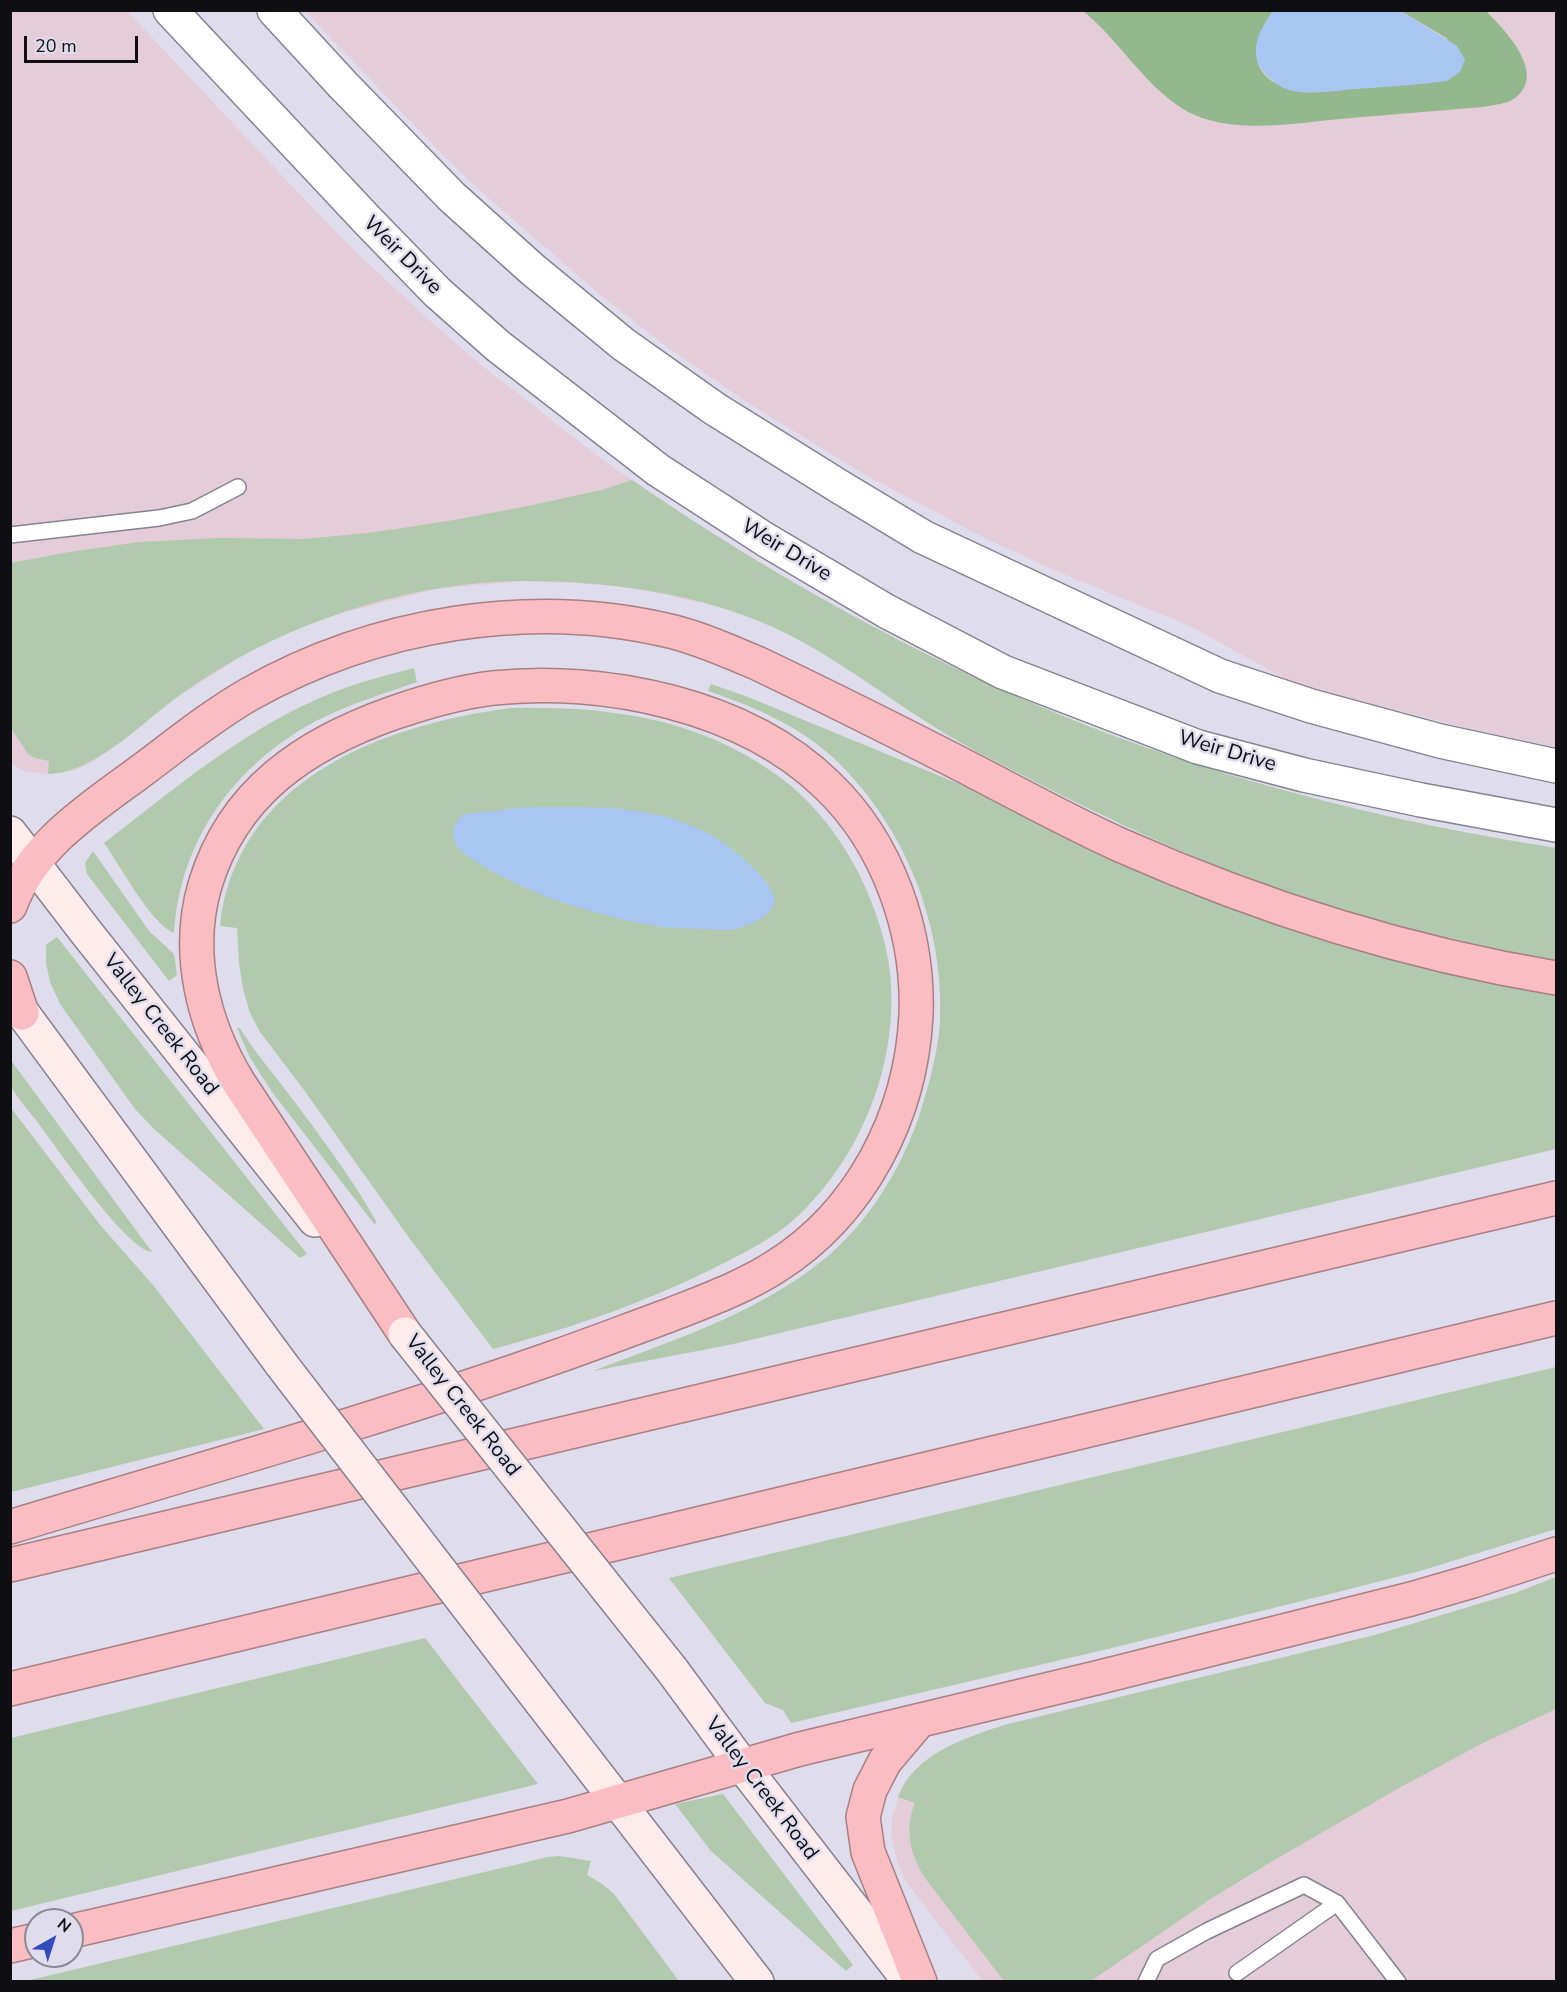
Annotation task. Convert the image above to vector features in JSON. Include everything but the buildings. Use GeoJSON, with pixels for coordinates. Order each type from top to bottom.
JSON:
{"type":"FeatureCollection","features":[{"type":"Feature","properties":{"kind":"highway"},"geometry":{"type":"LineString","coordinates":[[10,906],[22,881],[34,864],[76,819],[192,732],[247,696],[307,665],[368,644],[431,628],[498,619],[584,618],[674,632],[712,644],[759,664],[1117,843],[1214,885],[1368,936],[1464,960],[1557,978]]}},
{"type":"Feature","properties":{"kind":"highway"},"geometry":{"type":"LineString","coordinates":[[10,1527],[279,1446],[587,1346],[751,1281],[786,1260],[828,1224],[850,1199],[867,1174],[900,1108],[914,1042],[915,975],[912,951],[900,904],[885,867],[858,821],[826,784],[777,746],[729,723],[670,702],[641,695],[604,688],[566,685],[490,688],[440,698],[408,708],[322,743],[280,771],[250,801],[228,830],[211,867],[197,918],[196,961],[205,1004],[218,1046],[239,1083],[405,1334]]}},
{"type":"Feature","properties":{"kind":"highway"},"geometry":{"type":"LineString","coordinates":[[10,978],[16,1004]]}},
{"type":"Feature","properties":{"kind":"highway"},"geometry":{"type":"LineString","coordinates":[[10,1565],[1557,1198]]}},
{"type":"Feature","properties":{"kind":"highway"},"geometry":{"type":"LineString","coordinates":[[10,1689],[1557,1318]]}},
{"type":"Feature","properties":{"kind":"highway"},"geometry":{"type":"LineString","coordinates":[[84,1928],[568,1816],[800,1749],[1315,1624],[1473,1581],[1557,1554]]}},
{"type":"Feature","properties":{"kind":"highway"},"geometry":{"type":"LineString","coordinates":[[919,1721],[885,1761],[870,1790],[863,1817],[868,1852],[920,1982]]}},
{"type":"Feature","properties":{"kind":"main road","name":"Valley Creek Road"},"geometry":{"type":"LineString","coordinates":[[10,833],[672,1670],[742,1765],[910,1982]]}},
{"type":"Feature","properties":{"kind":"main road"},"geometry":{"type":"LineString","coordinates":[[16,1004],[282,1365],[757,1982]]}},
{"type":"Feature","properties":{"kind":"street","name":"Weir Drive"},"geometry":{"type":"LineString","coordinates":[[170,10],[421,276],[498,346],[658,470],[766,540],[886,611],[1003,672],[1198,747],[1305,775],[1421,800],[1557,825]]}},
{"type":"Feature","properties":{"kind":"street"},"geometry":{"type":"LineString","coordinates":[[274,10],[343,86],[452,197],[532,269],[623,344],[715,409],[904,526],[1059,602],[1220,676],[1311,706],[1440,741],[1557,766]]}},
{"type":"Feature","properties":{"kind":"lane"},"geometry":{"type":"LineString","coordinates":[[10,535],[159,518],[192,511],[238,487]]}},
{"type":"Feature","properties":{"kind":"lane"},"geometry":{"type":"LineString","coordinates":[[1146,1982],[1157,1959],[1207,1931],[1304,1885],[1337,1903],[1398,1982]]}},
{"type":"Feature","properties":{"kind":"lane"},"geometry":{"type":"LineString","coordinates":[[1237,1973],[1337,1903]]}},
{"type":"Feature","properties":{"kind":"shaded area"},"geometry":{"type":"Polygon","coordinates":[[[10,11],[127,11],[359,255],[437,327],[480,364],[604,461],[727,542],[700,603],[615,586],[571,583],[523,581],[436,589],[338,614],[299,628],[255,648],[179,696],[94,761],[78,769],[45,774],[25,771],[11,764],[10,11]]]}},
{"type":"Feature","properties":{"kind":"shaded area"},"geometry":{"type":"Polygon","coordinates":[[[305,11],[1556,11],[1556,747],[1470,729],[1302,686],[1190,626],[1056,571],[985,538],[869,477],[751,405],[663,344],[598,293],[486,196],[437,149],[305,11]]]}},
{"type":"Feature","properties":{"kind":"shaded area"},"geometry":{"type":"Polygon","coordinates":[[[1556,1577],[1556,1981],[983,1982],[905,1880],[898,1864],[891,1836],[892,1816],[907,1779],[927,1760],[953,1744],[1004,1725],[1375,1635],[1515,1593],[1556,1577]]]}},
{"type":"Feature","properties":{"kind":"green space"},"geometry":{"type":"Polygon","coordinates":[[[1083,11],[1273,11],[1263,26],[1258,41],[1259,66],[1276,84],[1309,92],[1448,39],[1401,11],[1486,11],[1520,52],[1527,77],[1524,88],[1515,98],[1504,103],[1483,107],[1263,126],[1219,122],[1198,117],[1166,97],[1108,34],[1083,11]]]}},
{"type":"Feature","properties":{"kind":"green space"},"geometry":{"type":"Polygon","coordinates":[[[632,480],[704,528],[853,616],[930,656],[1088,726],[1251,781],[1365,811],[1479,835],[1556,848],[1556,960],[1414,930],[1321,903],[1230,871],[1124,825],[984,755],[934,727],[832,659],[775,628],[715,606],[653,591],[589,583],[487,582],[407,594],[328,617],[255,649],[221,668],[173,700],[114,747],[82,766],[65,772],[48,774],[49,761],[28,754],[11,728],[11,563],[139,542],[220,538],[304,539],[376,532],[523,507],[601,490],[632,480]]]}},
{"type":"Feature","properties":{"kind":"green space"},"geometry":{"type":"Polygon","coordinates":[[[414,668],[417,682],[326,716],[285,740],[259,760],[216,809],[200,837],[187,867],[178,899],[174,933],[155,918],[104,843],[214,759],[272,722],[334,692],[414,668]]]}},
{"type":"Feature","properties":{"kind":"green space"},"geometry":{"type":"Polygon","coordinates":[[[711,684],[969,788],[1009,807],[1444,972],[1556,995],[1556,1149],[729,1345],[593,1371],[690,1334],[753,1305],[811,1269],[838,1247],[877,1200],[899,1164],[922,1107],[937,1044],[940,1022],[940,985],[935,947],[926,911],[914,875],[877,809],[854,779],[815,742],[771,716],[708,691],[711,684]]]}},
{"type":"Feature","properties":{"kind":"green space"},"geometry":{"type":"Polygon","coordinates":[[[512,708],[581,709],[615,713],[681,727],[744,754],[774,773],[799,793],[821,816],[841,842],[857,870],[881,928],[889,965],[891,998],[890,1031],[884,1063],[875,1095],[862,1126],[847,1155],[828,1182],[798,1216],[779,1232],[757,1245],[668,1290],[581,1323],[493,1349],[260,1032],[250,1013],[243,989],[237,928],[220,926],[232,875],[254,832],[286,797],[324,768],[368,745],[415,728],[463,716],[512,708]]]}},
{"type":"Feature","properties":{"kind":"green space"},"geometry":{"type":"Polygon","coordinates":[[[93,851],[149,931],[174,954],[177,975],[169,981],[87,874],[85,863],[93,851]]]}},
{"type":"Feature","properties":{"kind":"green space"},"geometry":{"type":"Polygon","coordinates":[[[57,937],[307,1254],[300,1258],[154,1129],[135,1109],[60,1004],[50,982],[46,963],[46,945],[57,937]]]}},
{"type":"Feature","properties":{"kind":"green space"},"geometry":{"type":"Polygon","coordinates":[[[237,1028],[240,1028],[331,1151],[366,1204],[376,1221],[375,1225],[272,1092],[249,1056],[237,1028]]]}},
{"type":"Feature","properties":{"kind":"green space"},"geometry":{"type":"Polygon","coordinates":[[[10,1059],[152,1252],[141,1247],[111,1218],[77,1177],[17,1096],[10,1083],[10,1059]]]}},
{"type":"Feature","properties":{"kind":"green space"},"geometry":{"type":"Polygon","coordinates":[[[11,1108],[101,1226],[153,1285],[264,1429],[11,1492],[11,1108]]]}},
{"type":"Feature","properties":{"kind":"green space"},"geometry":{"type":"Polygon","coordinates":[[[1556,1367],[1556,1529],[1420,1571],[1112,1648],[791,1723],[783,1710],[765,1703],[669,1578],[1556,1367]]]}},
{"type":"Feature","properties":{"kind":"green space"},"geometry":{"type":"Polygon","coordinates":[[[1556,1577],[1556,1709],[1483,1743],[1399,1788],[1271,1862],[1212,1898],[1091,1981],[1004,1981],[925,1878],[912,1851],[909,1832],[915,1803],[898,1797],[916,1769],[942,1750],[958,1742],[1004,1725],[1375,1635],[1515,1593],[1556,1577]]]}},
{"type":"Feature","properties":{"kind":"green space"},"geometry":{"type":"Polygon","coordinates":[[[425,1638],[538,1784],[11,1911],[11,1738],[425,1638]]]}},
{"type":"Feature","properties":{"kind":"green space"},"geometry":{"type":"Polygon","coordinates":[[[723,1794],[853,1965],[846,1971],[711,1851],[675,1804],[723,1794]]]}},
{"type":"Feature","properties":{"kind":"green space"},"geometry":{"type":"Polygon","coordinates":[[[560,1856],[591,1861],[587,1875],[614,1894],[679,1981],[26,1981],[84,1968],[560,1856]]]}},
{"type":"Feature","properties":{"kind":"water"},"geometry":{"type":"Polygon","coordinates":[[[1273,11],[1401,11],[1457,46],[1465,60],[1460,72],[1447,81],[1320,92],[1294,91],[1274,82],[1258,63],[1256,45],[1258,37],[1273,11]]]}},
{"type":"Feature","properties":{"kind":"water"},"geometry":{"type":"Polygon","coordinates":[[[528,807],[638,811],[680,821],[725,844],[759,874],[773,893],[772,909],[760,919],[732,930],[656,926],[598,913],[542,895],[485,867],[465,854],[456,844],[453,830],[457,821],[464,814],[528,807]]]}}]}
